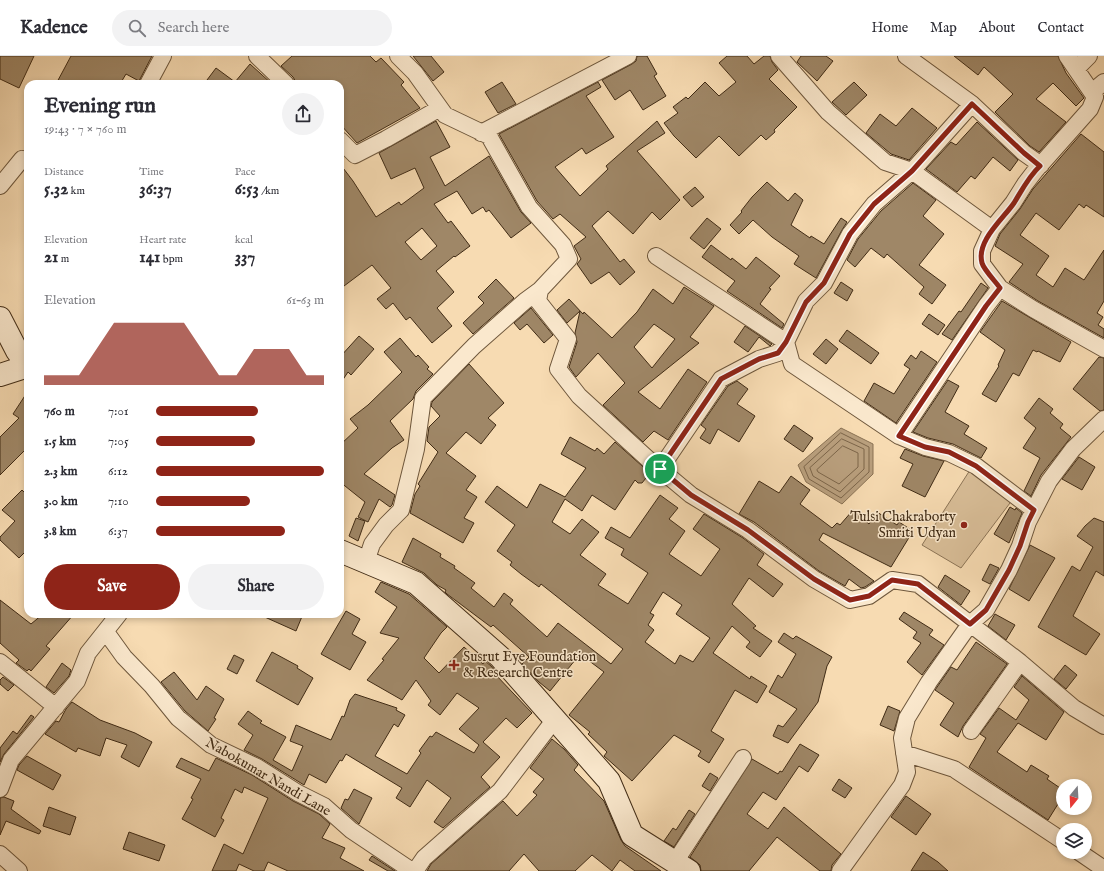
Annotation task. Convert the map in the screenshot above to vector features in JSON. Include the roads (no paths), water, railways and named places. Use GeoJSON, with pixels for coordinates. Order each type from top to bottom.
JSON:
{"type":"FeatureCollection","features":[{"type":"Feature","properties":{"kind":"main road"},"geometry":{"type":"LineString","coordinates":[[0,318],[17,351],[24,361]]}},
{"type":"Feature","properties":{"kind":"main road"},"geometry":{"type":"LineString","coordinates":[[0,375],[24,367]]}},
{"type":"Feature","properties":{"kind":"main road"},"geometry":{"type":"LineString","coordinates":[[344,553],[416,582],[500,657],[609,781],[632,835],[682,867]]}},
{"type":"Feature","properties":{"kind":"street"},"geometry":{"type":"LineString","coordinates":[[150,80],[162,56]]}},
{"type":"Feature","properties":{"kind":"street"},"geometry":{"type":"LineString","coordinates":[[257,56],[282,80]]}},
{"type":"Feature","properties":{"kind":"street"},"geometry":{"type":"LineString","coordinates":[[366,562],[372,544],[386,525],[401,510],[416,449],[423,398],[474,346],[525,301],[540,290],[569,259],[563,245],[530,207],[489,136],[445,115],[415,73],[398,56]]}},
{"type":"Feature","properties":{"kind":"street"},"geometry":{"type":"LineString","coordinates":[[481,133],[628,56]]}},
{"type":"Feature","properties":{"kind":"street"},"geometry":{"type":"LineString","coordinates":[[906,56],[972,104],[1040,166]]}},
{"type":"Feature","properties":{"kind":"street"},"geometry":{"type":"LineString","coordinates":[[1067,56],[1076,69],[1098,87],[1095,97],[1090,109],[1025,184],[1013,203],[992,229],[982,251],[982,264],[1000,288],[1033,310],[1104,349]]}},
{"type":"Feature","properties":{"kind":"street"},"geometry":{"type":"LineString","coordinates":[[1076,69],[1089,56]]}},
{"type":"Feature","properties":{"kind":"street"},"geometry":{"type":"LineString","coordinates":[[780,57],[828,112],[885,162],[912,171],[992,229]]}},
{"type":"Feature","properties":{"kind":"street"},"geometry":{"type":"LineString","coordinates":[[660,469],[721,379],[759,359],[778,353],[786,342],[806,302],[824,283],[850,234],[874,204],[912,171],[972,104]]}},
{"type":"Feature","properties":{"kind":"street"},"geometry":{"type":"LineString","coordinates":[[344,144],[355,155],[440,108]]}},
{"type":"Feature","properties":{"kind":"street"},"geometry":{"type":"LineString","coordinates":[[0,186],[22,159],[24,160]]}},
{"type":"Feature","properties":{"kind":"street"},"geometry":{"type":"LineString","coordinates":[[656,256],[786,342],[792,364],[899,436],[925,447],[949,452],[976,466],[1034,510]]}},
{"type":"Feature","properties":{"kind":"street"},"geometry":{"type":"LineString","coordinates":[[899,436],[986,306],[1000,288]]}},
{"type":"Feature","properties":{"kind":"street"},"geometry":{"type":"LineString","coordinates":[[540,290],[538,301],[568,339],[558,369],[580,396],[660,469],[691,495],[748,530],[814,579],[850,600],[869,596],[892,580],[918,584],[1020,662],[1074,708],[1104,726]]}},
{"type":"Feature","properties":{"kind":"street"},"geometry":{"type":"LineString","coordinates":[[840,871],[902,785],[907,772],[902,738],[907,718],[929,682],[970,624],[986,610],[1009,570],[1020,546],[1028,522],[1049,480],[1068,455],[1104,419]]}},
{"type":"Feature","properties":{"kind":"street"},"geometry":{"type":"LineString","coordinates":[[0,789],[12,760],[77,681],[88,653],[116,618]]}},
{"type":"Feature","properties":{"kind":"street","name":"Nabokumar Nandi Lane"},"geometry":{"type":"LineString","coordinates":[[106,632],[124,657],[152,686],[178,718],[211,745],[257,767],[298,793],[324,806],[351,830],[414,871]]}},
{"type":"Feature","properties":{"kind":"street"},"geometry":{"type":"LineString","coordinates":[[0,662],[56,707]]}},
{"type":"Feature","properties":{"kind":"street"},"geometry":{"type":"LineString","coordinates":[[971,731],[1020,662]]}},
{"type":"Feature","properties":{"kind":"street"},"geometry":{"type":"LineString","coordinates":[[414,871],[424,858],[500,791],[555,719]]}},
{"type":"Feature","properties":{"kind":"street"},"geometry":{"type":"LineString","coordinates":[[904,753],[954,769],[1056,836]]}},
{"type":"Feature","properties":{"kind":"street"},"geometry":{"type":"LineString","coordinates":[[682,867],[743,758]]}},
{"type":"Feature","properties":{"kind":"street"},"geometry":{"type":"LineString","coordinates":[[0,854],[19,871]]}},
{"type":"Feature","properties":{"kind":"street"},"geometry":{"type":"LineString","coordinates":[[1090,859],[1104,868]]}},
{"type":"Feature","properties":{"kind":"water"},"geometry":{"type":"Polygon","coordinates":[[[841,428],[873,444],[873,474],[842,504],[806,482],[798,465],[841,428]]]}},
{"type":"Feature","properties":{"kind":"place","name":"Tulsi Chakraborty Smriti Udyan"},"geometry":{"type":"Point","coordinates":[964,525]}},
{"type":"Feature","properties":{"kind":"place","name":"Susrut Eye Foundation & Research Centre"},"geometry":{"type":"Point","coordinates":[454,665]}}]}
